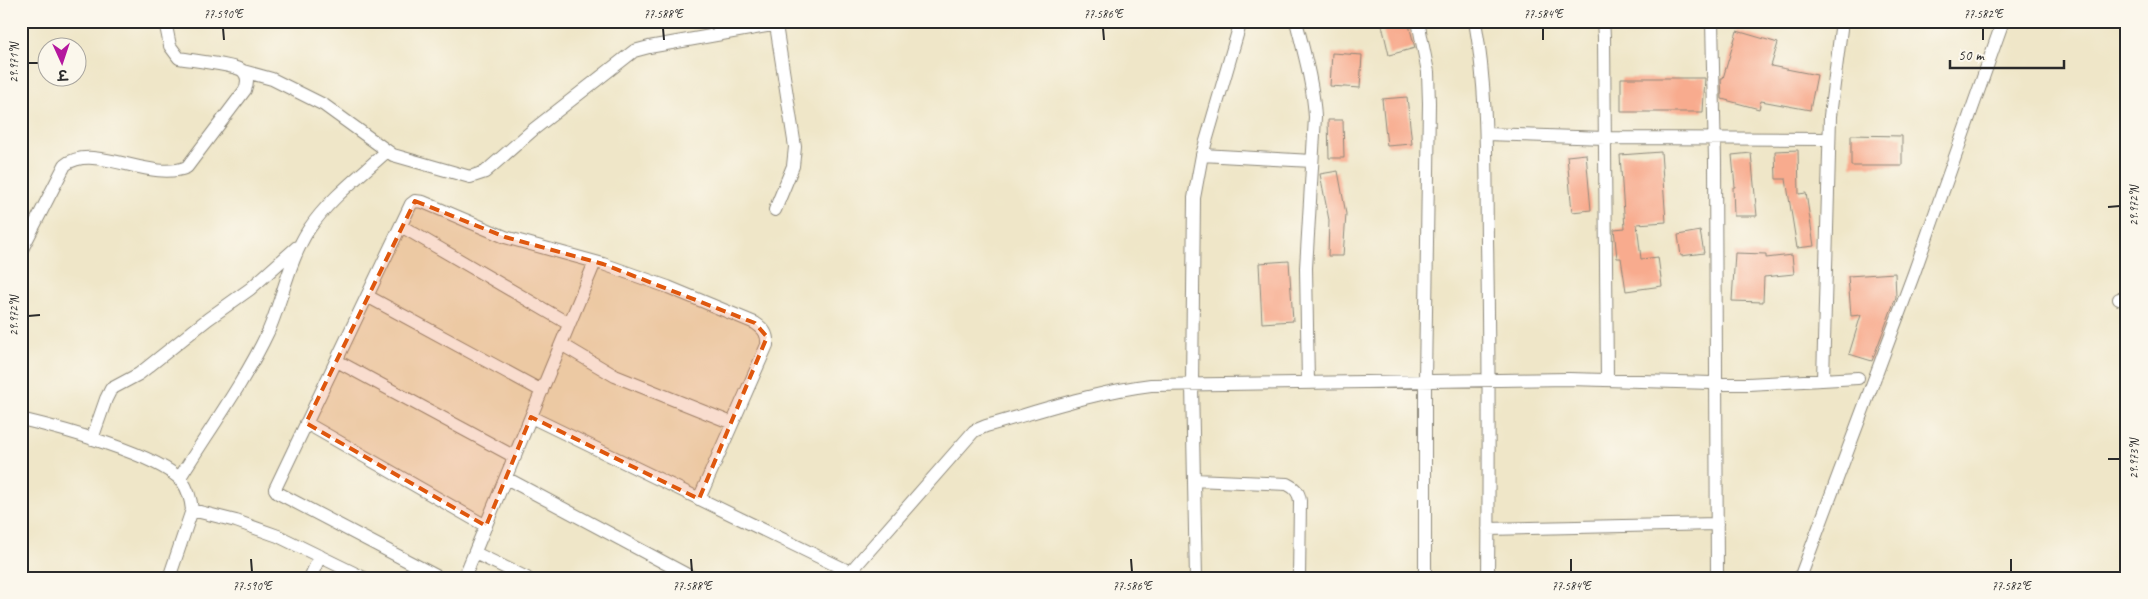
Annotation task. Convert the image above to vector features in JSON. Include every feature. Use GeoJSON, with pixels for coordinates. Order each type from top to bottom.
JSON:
{"type":"FeatureCollection","features":[{"type":"Feature","properties":{"kind":"street"},"geometry":{"type":"LineString","coordinates":[[165,21],[168,39],[179,58],[238,69],[272,79],[324,105],[349,121],[387,151],[400,158],[463,176],[478,175],[485,172],[534,129],[634,52],[649,47],[795,21]]}},
{"type":"Feature","properties":{"kind":"street"},"geometry":{"type":"LineString","coordinates":[[1196,578],[1192,385],[1194,198],[1202,155],[1242,21]]}},
{"type":"Feature","properties":{"kind":"street"},"geometry":{"type":"LineString","coordinates":[[1296,21],[1314,92],[1315,116],[1306,268],[1308,383]]}},
{"type":"Feature","properties":{"kind":"street"},"geometry":{"type":"LineString","coordinates":[[1418,21],[1427,65],[1429,95],[1425,381],[1426,578]]}},
{"type":"Feature","properties":{"kind":"street"},"geometry":{"type":"LineString","coordinates":[[1475,21],[1481,58],[1486,134],[1489,380],[1488,578]]}},
{"type":"Feature","properties":{"kind":"street"},"geometry":{"type":"LineString","coordinates":[[1602,21],[1604,37],[1606,379]]}},
{"type":"Feature","properties":{"kind":"street"},"geometry":{"type":"LineString","coordinates":[[1712,21],[1715,139],[1717,578]]}},
{"type":"Feature","properties":{"kind":"street"},"geometry":{"type":"LineString","coordinates":[[1823,380],[1830,116],[1842,21]]}},
{"type":"Feature","properties":{"kind":"street"},"geometry":{"type":"LineString","coordinates":[[1800,578],[1914,273],[2002,21]]}},
{"type":"Feature","properties":{"kind":"street"},"geometry":{"type":"LineString","coordinates":[[775,210],[793,166],[795,147],[776,25]]}},
{"type":"Feature","properties":{"kind":"street"},"geometry":{"type":"LineString","coordinates":[[21,250],[65,165],[71,160],[86,157],[171,172],[187,167],[245,90],[248,83],[243,72]]}},
{"type":"Feature","properties":{"kind":"street"},"geometry":{"type":"LineString","coordinates":[[1486,134],[1605,138],[1829,139]]}},
{"type":"Feature","properties":{"kind":"street"},"geometry":{"type":"LineString","coordinates":[[92,439],[111,389],[139,374],[208,319],[250,289],[299,245],[323,211],[387,151]]}},
{"type":"Feature","properties":{"kind":"street"},"geometry":{"type":"LineString","coordinates":[[1202,155],[1312,161]]}},
{"type":"Feature","properties":{"kind":"street"},"geometry":{"type":"LineString","coordinates":[[440,578],[276,492],[276,485],[411,204],[420,201],[505,236],[595,262],[668,287],[755,323],[764,329],[767,345],[699,499]]}},
{"type":"Feature","properties":{"kind":"street"},"geometry":{"type":"LineString","coordinates":[[401,226],[569,324]]}},
{"type":"Feature","properties":{"kind":"street"},"geometry":{"type":"LineString","coordinates":[[179,479],[256,355],[277,310],[299,245]]}},
{"type":"Feature","properties":{"kind":"street"},"geometry":{"type":"LineString","coordinates":[[464,578],[595,262]]}},
{"type":"Feature","properties":{"kind":"street"},"geometry":{"type":"LineString","coordinates":[[367,296],[542,391]]}},
{"type":"Feature","properties":{"kind":"street"},"geometry":{"type":"LineString","coordinates":[[561,344],[615,376],[732,423]]}},
{"type":"Feature","properties":{"kind":"street"},"geometry":{"type":"LineString","coordinates":[[337,361],[515,456]]}},
{"type":"Feature","properties":{"kind":"street"},"geometry":{"type":"LineString","coordinates":[[531,417],[699,499],[848,575],[979,428],[1085,398],[1130,388],[1151,385],[1606,379],[1748,384],[1858,378]]}},
{"type":"Feature","properties":{"kind":"street"},"geometry":{"type":"LineString","coordinates":[[21,419],[67,430],[143,458],[173,473],[179,479],[187,490],[192,510],[169,578]]}},
{"type":"Feature","properties":{"kind":"street"},"geometry":{"type":"LineString","coordinates":[[306,423],[486,526]]}},
{"type":"Feature","properties":{"kind":"street"},"geometry":{"type":"LineString","coordinates":[[506,478],[693,578]]}},
{"type":"Feature","properties":{"kind":"street"},"geometry":{"type":"LineString","coordinates":[[1194,480],[1287,484],[1294,487],[1298,492],[1300,501],[1299,578]]}},
{"type":"Feature","properties":{"kind":"street"},"geometry":{"type":"LineString","coordinates":[[192,510],[257,527],[364,578]]}},
{"type":"Feature","properties":{"kind":"street"},"geometry":{"type":"LineString","coordinates":[[1488,529],[1717,524]]}},
{"type":"Feature","properties":{"kind":"street"},"geometry":{"type":"LineString","coordinates":[[475,553],[527,578]]}},
{"type":"Feature","properties":{"kind":"street"},"geometry":{"type":"LineString","coordinates":[[310,578],[320,556]]}},
{"type":"Feature","properties":{"kind":"highlighted area"},"geometry":{"type":"Polygon","coordinates":[[[415,201],[505,237],[603,264],[755,323],[767,337],[699,499],[531,417],[486,526],[306,423],[415,201]]]}},
{"type":"Feature","properties":{"kind":"building"},"geometry":{"type":"Polygon","coordinates":[[[1381,21],[1408,21],[1415,48],[1389,55],[1381,21]]]}},
{"type":"Feature","properties":{"kind":"building"},"geometry":{"type":"Polygon","coordinates":[[[1737,31],[1778,43],[1771,66],[1817,75],[1810,110],[1761,101],[1759,109],[1722,99],[1721,78],[1723,78],[1737,31]]]}},
{"type":"Feature","properties":{"kind":"building"},"geometry":{"type":"Polygon","coordinates":[[[1332,53],[1362,55],[1360,88],[1330,86],[1332,53]]]}},
{"type":"Feature","properties":{"kind":"building"},"geometry":{"type":"Polygon","coordinates":[[[1621,78],[1705,78],[1703,112],[1621,112],[1621,78]]]}},
{"type":"Feature","properties":{"kind":"building"},"geometry":{"type":"Polygon","coordinates":[[[1407,97],[1412,144],[1387,146],[1382,99],[1407,97]]]}},
{"type":"Feature","properties":{"kind":"building"},"geometry":{"type":"Polygon","coordinates":[[[1328,120],[1343,120],[1344,158],[1329,158],[1328,120]]]}},
{"type":"Feature","properties":{"kind":"building"},"geometry":{"type":"Polygon","coordinates":[[[1851,135],[1902,136],[1902,166],[1851,166],[1851,135]]]}},
{"type":"Feature","properties":{"kind":"building"},"geometry":{"type":"Polygon","coordinates":[[[1798,150],[1799,194],[1806,193],[1814,246],[1797,248],[1786,179],[1776,179],[1775,151],[1798,150]]]}},
{"type":"Feature","properties":{"kind":"building"},"geometry":{"type":"Polygon","coordinates":[[[1661,152],[1666,222],[1637,224],[1641,259],[1658,257],[1662,286],[1626,291],[1621,258],[1617,258],[1614,229],[1625,228],[1620,155],[1661,152]]]}},
{"type":"Feature","properties":{"kind":"building"},"geometry":{"type":"Polygon","coordinates":[[[1751,153],[1757,216],[1734,216],[1733,187],[1735,187],[1732,155],[1751,153]]]}},
{"type":"Feature","properties":{"kind":"building"},"geometry":{"type":"Polygon","coordinates":[[[1586,154],[1591,210],[1572,212],[1567,156],[1586,154]]]}},
{"type":"Feature","properties":{"kind":"building"},"geometry":{"type":"Polygon","coordinates":[[[1338,171],[1346,214],[1343,256],[1328,256],[1329,220],[1320,174],[1338,171]]]}},
{"type":"Feature","properties":{"kind":"building"},"geometry":{"type":"Polygon","coordinates":[[[1700,231],[1704,253],[1681,256],[1678,235],[1700,231]]]}},
{"type":"Feature","properties":{"kind":"building"},"geometry":{"type":"Polygon","coordinates":[[[1735,253],[1766,254],[1766,258],[1792,255],[1794,274],[1764,277],[1763,302],[1732,301],[1735,253]]]}},
{"type":"Feature","properties":{"kind":"building"},"geometry":{"type":"Polygon","coordinates":[[[1289,261],[1293,321],[1262,323],[1259,263],[1289,261]]]}},
{"type":"Feature","properties":{"kind":"building"},"geometry":{"type":"Polygon","coordinates":[[[1895,273],[1896,297],[1872,361],[1849,354],[1861,315],[1851,316],[1848,276],[1895,273]]]}}]}
